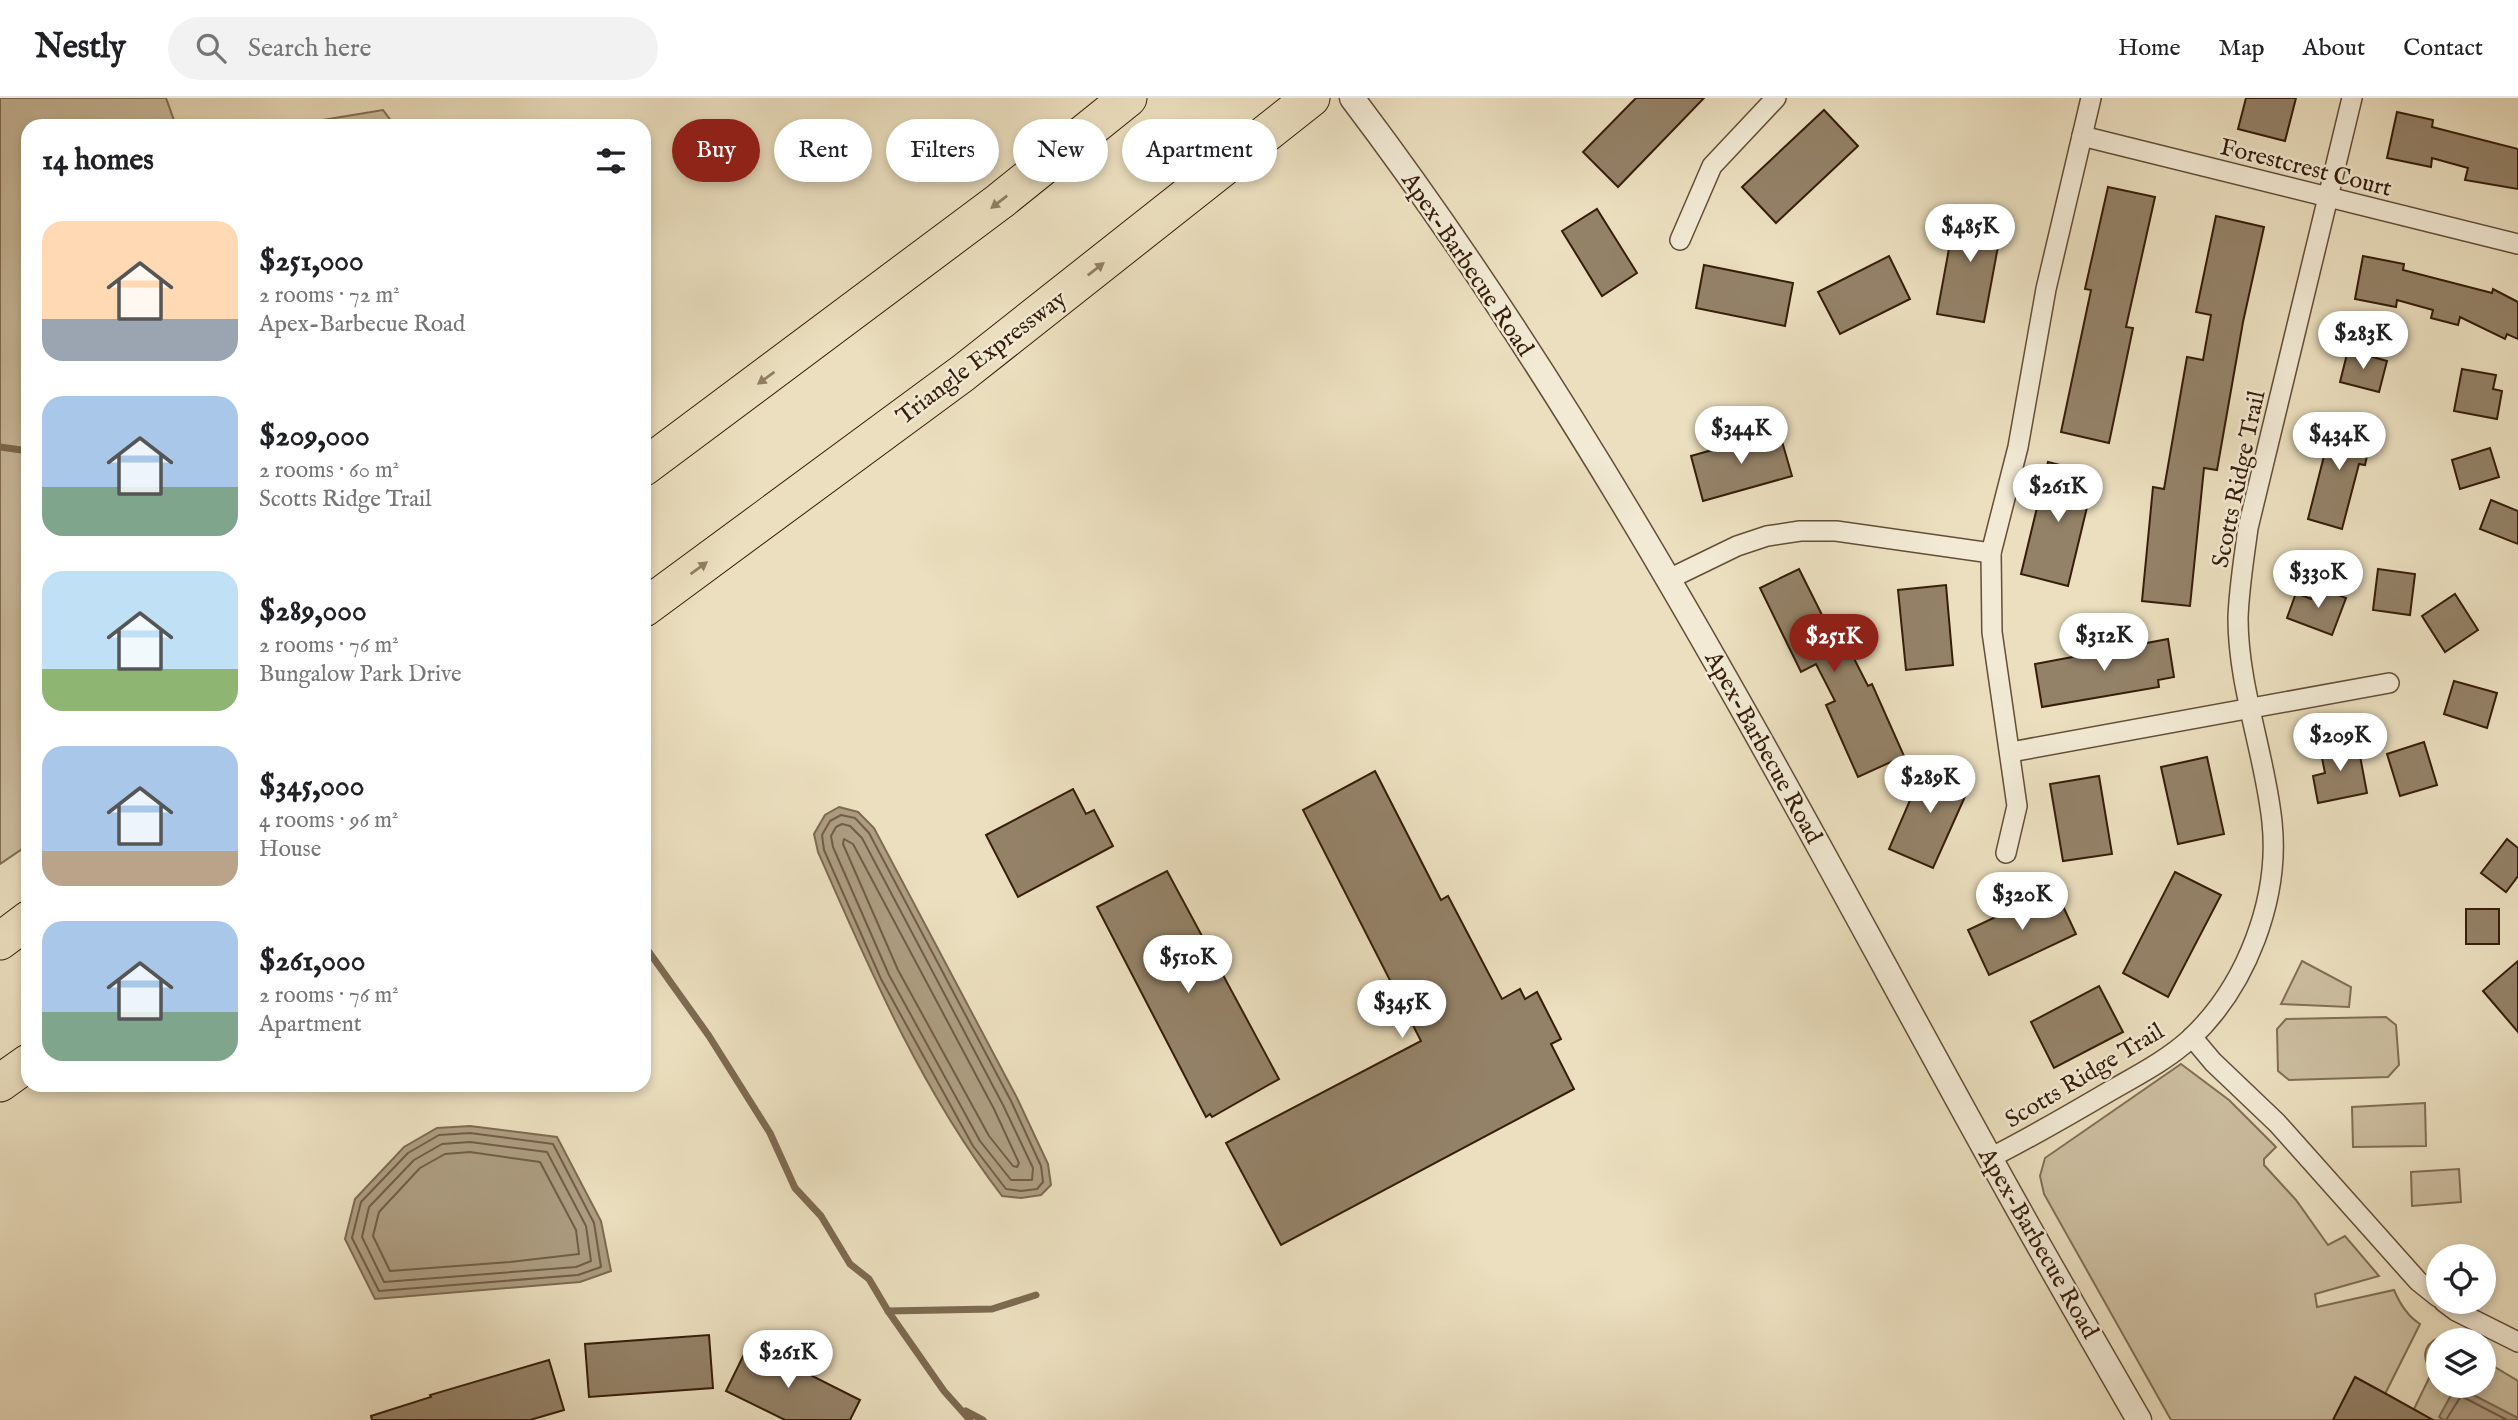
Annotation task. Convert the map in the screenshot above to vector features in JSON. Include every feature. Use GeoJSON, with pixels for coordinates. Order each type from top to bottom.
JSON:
{"type":"FeatureCollection","features":[{"type":"Feature","properties":{"kind":"highway"},"geometry":{"type":"LineString","coordinates":[[651,462],[1000,201],[1128,98]]}},
{"type":"Feature","properties":{"kind":"highway","name":"Triangle Expressway"},"geometry":{"type":"LineString","coordinates":[[651,603],[974,364],[1311,98]]}},
{"type":"Feature","properties":{"kind":"highway"},"geometry":{"type":"LineString","coordinates":[[0,941],[21,925]]}},
{"type":"Feature","properties":{"kind":"highway"},"geometry":{"type":"LineString","coordinates":[[0,1083],[21,1068]]}},
{"type":"Feature","properties":{"kind":"street","name":"Apex-Barbecue Road"},"geometry":{"type":"LineString","coordinates":[[1352,98],[1479,274],[1669,579],[1780,772],[1990,1158],[2139,1420]]}},
{"type":"Feature","properties":{"kind":"street"},"geometry":{"type":"LineString","coordinates":[[1680,240],[1712,166],[1776,98]]}},
{"type":"Feature","properties":{"kind":"street"},"geometry":{"type":"LineString","coordinates":[[2006,853],[2017,806],[1992,632],[1991,553],[2021,435],[2046,289],[2091,98]]}},
{"type":"Feature","properties":{"kind":"street","name":"Scotts Ridge Trail"},"geometry":{"type":"LineString","coordinates":[[1990,1158],[2156,1065],[2192,1037],[2235,980],[2249,953],[2266,905],[2273,862],[2272,822],[2250,707],[2238,619],[2248,528],[2352,98]]}},
{"type":"Feature","properties":{"kind":"street","name":"Forestcrest Court"},"geometry":{"type":"LineString","coordinates":[[2082,136],[2518,244]]}},
{"type":"Feature","properties":{"kind":"street"},"geometry":{"type":"LineString","coordinates":[[1669,579],[1737,546],[1767,536],[1800,531],[1836,531],[1991,553]]}},
{"type":"Feature","properties":{"kind":"street"},"geometry":{"type":"LineString","coordinates":[[2011,752],[2389,683]]}},
{"type":"Feature","properties":{"kind":"street"},"geometry":{"type":"LineString","coordinates":[[2192,1037],[2213,1062],[2277,1123],[2410,1272],[2426,1286]]}},
{"type":"Feature","properties":{"kind":"street"},"geometry":{"type":"LineString","coordinates":[[2462,1314],[2518,1342]]}},
{"type":"Feature","properties":{"kind":"shaded area"},"geometry":{"type":"Polygon","coordinates":[[[0,98],[166,98],[174,119],[21,119],[21,850],[0,864],[0,98]]]}},
{"type":"Feature","properties":{"kind":"shaded area"},"geometry":{"type":"Polygon","coordinates":[[[383,110],[390,119],[328,119],[383,110]]]}},
{"type":"Feature","properties":{"kind":"shaded area"},"geometry":{"type":"Polygon","coordinates":[[[2302,961],[2351,987],[2349,1007],[2281,1004],[2302,961]]]}},
{"type":"Feature","properties":{"kind":"shaded area"},"geometry":{"type":"Polygon","coordinates":[[[2386,1017],[2396,1025],[2399,1065],[2388,1077],[2289,1080],[2278,1071],[2277,1029],[2286,1019],[2386,1017]]]}},
{"type":"Feature","properties":{"kind":"shaded area"},"geometry":{"type":"Polygon","coordinates":[[[2181,1064],[2229,1100],[2276,1147],[2264,1159],[2264,1165],[2296,1200],[2328,1245],[2345,1236],[2379,1276],[2315,1294],[2317,1307],[2394,1290],[2404,1309],[2420,1324],[2385,1394],[2355,1377],[2333,1420],[2171,1420],[2044,1194],[2040,1176],[2045,1158],[2181,1064]]]}},
{"type":"Feature","properties":{"kind":"shaded area"},"geometry":{"type":"Polygon","coordinates":[[[2425,1103],[2426,1146],[2353,1147],[2352,1107],[2425,1103]]]}},
{"type":"Feature","properties":{"kind":"shaded area"},"geometry":{"type":"Polygon","coordinates":[[[2459,1169],[2461,1202],[2412,1206],[2411,1172],[2459,1169]]]}},
{"type":"Feature","properties":{"kind":"shaded area"},"geometry":{"type":"Polygon","coordinates":[[[2496,1368],[2518,1381],[2518,1420],[2419,1420],[2422,1414],[2414,1409],[2426,1384],[2426,1398],[2496,1398],[2496,1368]]]}},
{"type":"Feature","properties":{"kind":"water"},"geometry":{"type":"Polygon","coordinates":[[[839,807],[858,812],[874,828],[1017,1098],[1048,1164],[1051,1185],[1041,1195],[1021,1198],[1002,1196],[947,1116],[900,1030],[818,852],[814,834],[825,815],[839,807]]]}},
{"type":"Feature","properties":{"kind":"water"},"geometry":{"type":"Polygon","coordinates":[[[470,1126],[557,1137],[601,1221],[611,1271],[580,1282],[375,1299],[345,1239],[355,1199],[404,1147],[437,1128],[470,1126]]]}},
{"type":"Feature","properties":{"kind":"water"},"geometry":{"type":"Polygon","coordinates":[[[2449,1398],[2479,1398],[2518,1420],[2444,1420],[2439,1417],[2449,1398]]]}},
{"type":"Feature","properties":{"kind":"building"},"geometry":{"type":"Polygon","coordinates":[[[1636,98],[1704,98],[1618,187],[1583,152],[1636,98]]]}},
{"type":"Feature","properties":{"kind":"building"},"geometry":{"type":"Polygon","coordinates":[[[2246,98],[2296,98],[2285,141],[2238,129],[2246,98]]]}},
{"type":"Feature","properties":{"kind":"building"},"geometry":{"type":"Polygon","coordinates":[[[1824,110],[1858,146],[1776,223],[1742,187],[1824,110]]]}},
{"type":"Feature","properties":{"kind":"building"},"geometry":{"type":"Polygon","coordinates":[[[2397,112],[2433,120],[2432,127],[2518,149],[2518,189],[2465,180],[2468,168],[2432,158],[2431,167],[2387,158],[2397,112]]]}},
{"type":"Feature","properties":{"kind":"building"},"geometry":{"type":"Polygon","coordinates":[[[2108,187],[2155,197],[2126,327],[2133,328],[2109,443],[2061,432],[2091,290],[2085,289],[2108,187]]]}},
{"type":"Feature","properties":{"kind":"building"},"geometry":{"type":"Polygon","coordinates":[[[1957,205],[2004,214],[1984,322],[1937,314],[1957,205]]]}},
{"type":"Feature","properties":{"kind":"building"},"geometry":{"type":"Polygon","coordinates":[[[1597,209],[1637,273],[1602,296],[1562,231],[1597,209]]]}},
{"type":"Feature","properties":{"kind":"building"},"geometry":{"type":"Polygon","coordinates":[[[2216,216],[2264,227],[2243,322],[2217,470],[2204,468],[2190,606],[2142,601],[2153,487],[2164,489],[2187,357],[2203,360],[2211,315],[2196,312],[2216,216]]]}},
{"type":"Feature","properties":{"kind":"building"},"geometry":{"type":"Polygon","coordinates":[[[1889,256],[1910,299],[1840,334],[1818,292],[1889,256]]]}},
{"type":"Feature","properties":{"kind":"building"},"geometry":{"type":"Polygon","coordinates":[[[2363,256],[2404,264],[2403,270],[2492,293],[2493,289],[2518,302],[2518,339],[2507,334],[2505,339],[2460,317],[2458,325],[2431,318],[2433,310],[2397,300],[2396,307],[2355,299],[2363,256]]]}},
{"type":"Feature","properties":{"kind":"building"},"geometry":{"type":"Polygon","coordinates":[[[1704,265],[1793,283],[1785,326],[1696,308],[1704,265]]]}},
{"type":"Feature","properties":{"kind":"building"},"geometry":{"type":"Polygon","coordinates":[[[2348,350],[2387,361],[2379,392],[2340,382],[2348,350]]]}},
{"type":"Feature","properties":{"kind":"building"},"geometry":{"type":"Polygon","coordinates":[[[2462,369],[2496,375],[2493,389],[2502,391],[2497,419],[2454,411],[2462,369]]]}},
{"type":"Feature","properties":{"kind":"building"},"geometry":{"type":"Polygon","coordinates":[[[2330,420],[2373,429],[2365,465],[2359,464],[2342,529],[2308,519],[2330,420]]]}},
{"type":"Feature","properties":{"kind":"building"},"geometry":{"type":"Polygon","coordinates":[[[1779,431],[1792,476],[1703,501],[1691,456],[1779,431]]]}},
{"type":"Feature","properties":{"kind":"building"},"geometry":{"type":"Polygon","coordinates":[[[2490,448],[2499,477],[2460,489],[2452,460],[2490,448]]]}},
{"type":"Feature","properties":{"kind":"building"},"geometry":{"type":"Polygon","coordinates":[[[2048,462],[2095,474],[2068,586],[2021,574],[2048,462]]]}},
{"type":"Feature","properties":{"kind":"building"},"geometry":{"type":"Polygon","coordinates":[[[2491,500],[2518,511],[2518,544],[2480,529],[2491,500]]]}},
{"type":"Feature","properties":{"kind":"building"},"geometry":{"type":"Polygon","coordinates":[[[1799,569],[1830,631],[1838,627],[1868,686],[1872,684],[1904,756],[1858,777],[1826,705],[1835,701],[1816,664],[1801,672],[1760,588],[1799,569]]]}},
{"type":"Feature","properties":{"kind":"building"},"geometry":{"type":"Polygon","coordinates":[[[2378,569],[2415,574],[2410,615],[2373,610],[2378,569]]]}},
{"type":"Feature","properties":{"kind":"building"},"geometry":{"type":"Polygon","coordinates":[[[1946,585],[1953,665],[1906,670],[1898,590],[1946,585]]]}},
{"type":"Feature","properties":{"kind":"building"},"geometry":{"type":"Polygon","coordinates":[[[2316,586],[2346,598],[2332,635],[2287,618],[2296,593],[2311,599],[2316,586]]]}},
{"type":"Feature","properties":{"kind":"building"},"geometry":{"type":"Polygon","coordinates":[[[2455,594],[2478,630],[2445,652],[2422,616],[2455,594]]]}},
{"type":"Feature","properties":{"kind":"building"},"geometry":{"type":"Polygon","coordinates":[[[2168,639],[2174,677],[2158,680],[2159,687],[2042,707],[2035,664],[2168,639]]]}},
{"type":"Feature","properties":{"kind":"building"},"geometry":{"type":"Polygon","coordinates":[[[2454,681],[2497,693],[2487,728],[2444,714],[2454,681]]]}},
{"type":"Feature","properties":{"kind":"building"},"geometry":{"type":"Polygon","coordinates":[[[2357,740],[2367,793],[2318,803],[2313,776],[2325,773],[2320,748],[2357,740]]]}},
{"type":"Feature","properties":{"kind":"building"},"geometry":{"type":"Polygon","coordinates":[[[2424,742],[2437,785],[2400,796],[2387,754],[2424,742]]]}},
{"type":"Feature","properties":{"kind":"building"},"geometry":{"type":"Polygon","coordinates":[[[2207,757],[2224,834],[2178,844],[2161,767],[2207,757]]]}},
{"type":"Feature","properties":{"kind":"building"},"geometry":{"type":"Polygon","coordinates":[[[1927,761],[1972,781],[1933,868],[1889,849],[1927,761]]]}},
{"type":"Feature","properties":{"kind":"building"},"geometry":{"type":"Polygon","coordinates":[[[1375,771],[1441,900],[1448,896],[1502,999],[1520,989],[1525,999],[1537,992],[1561,1039],[1551,1044],[1574,1089],[1281,1245],[1226,1143],[1421,1041],[1303,810],[1375,771]]]}},
{"type":"Feature","properties":{"kind":"building"},"geometry":{"type":"Polygon","coordinates":[[[2099,776],[2112,854],[2063,861],[2050,784],[2099,776]]]}},
{"type":"Feature","properties":{"kind":"building"},"geometry":{"type":"Polygon","coordinates":[[[1073,789],[1086,814],[1094,810],[1113,846],[1018,897],[986,835],[1073,789]]]}},
{"type":"Feature","properties":{"kind":"building"},"geometry":{"type":"Polygon","coordinates":[[[2507,839],[2518,848],[2518,876],[2506,892],[2481,873],[2507,839]]]}},
{"type":"Feature","properties":{"kind":"building"},"geometry":{"type":"Polygon","coordinates":[[[1167,871],[1279,1079],[1212,1117],[1210,1114],[1206,1117],[1097,907],[1167,871]]]}},
{"type":"Feature","properties":{"kind":"building"},"geometry":{"type":"Polygon","coordinates":[[[2175,872],[2221,895],[2168,997],[2123,973],[2175,872]]]}},
{"type":"Feature","properties":{"kind":"building"},"geometry":{"type":"Polygon","coordinates":[[[2055,889],[2076,934],[1989,975],[1968,930],[2055,889]]]}},
{"type":"Feature","properties":{"kind":"building"},"geometry":{"type":"Polygon","coordinates":[[[2466,909],[2499,909],[2499,944],[2466,944],[2466,909]]]}},
{"type":"Feature","properties":{"kind":"building"},"geometry":{"type":"Polygon","coordinates":[[[2518,961],[2518,1032],[2483,991],[2518,961]]]}},
{"type":"Feature","properties":{"kind":"building"},"geometry":{"type":"Polygon","coordinates":[[[2099,986],[2123,1032],[2054,1068],[2031,1022],[2099,986]]]}},
{"type":"Feature","properties":{"kind":"building"},"geometry":{"type":"Polygon","coordinates":[[[709,1335],[713,1388],[589,1397],[585,1344],[709,1335]]]}},
{"type":"Feature","properties":{"kind":"building"},"geometry":{"type":"Polygon","coordinates":[[[749,1344],[860,1400],[850,1420],[785,1420],[726,1391],[749,1344]]]}},
{"type":"Feature","properties":{"kind":"building"},"geometry":{"type":"Polygon","coordinates":[[[549,1360],[564,1410],[530,1420],[372,1420],[371,1416],[431,1397],[430,1395],[549,1360]]]}},
{"type":"Feature","properties":{"kind":"building"},"geometry":{"type":"Polygon","coordinates":[[[2355,1377],[2390,1396],[2433,1420],[2333,1420],[2355,1377]]]}},
{"type":"Feature","properties":{"kind":"waterway"},"geometry":{"type":"LineString","coordinates":[[0,447],[21,450]]}},
{"type":"Feature","properties":{"kind":"waterway"},"geometry":{"type":"LineString","coordinates":[[651,955],[709,1036],[770,1133],[795,1188],[821,1216],[850,1264],[869,1279],[944,1391],[970,1420]]}},
{"type":"Feature","properties":{"kind":"waterway"},"geometry":{"type":"LineString","coordinates":[[888,1311],[992,1309],[1036,1295]]}},
{"type":"Feature","properties":{"kind":"waterway"},"geometry":{"type":"LineString","coordinates":[[966,1411],[983,1420]]}}]}
